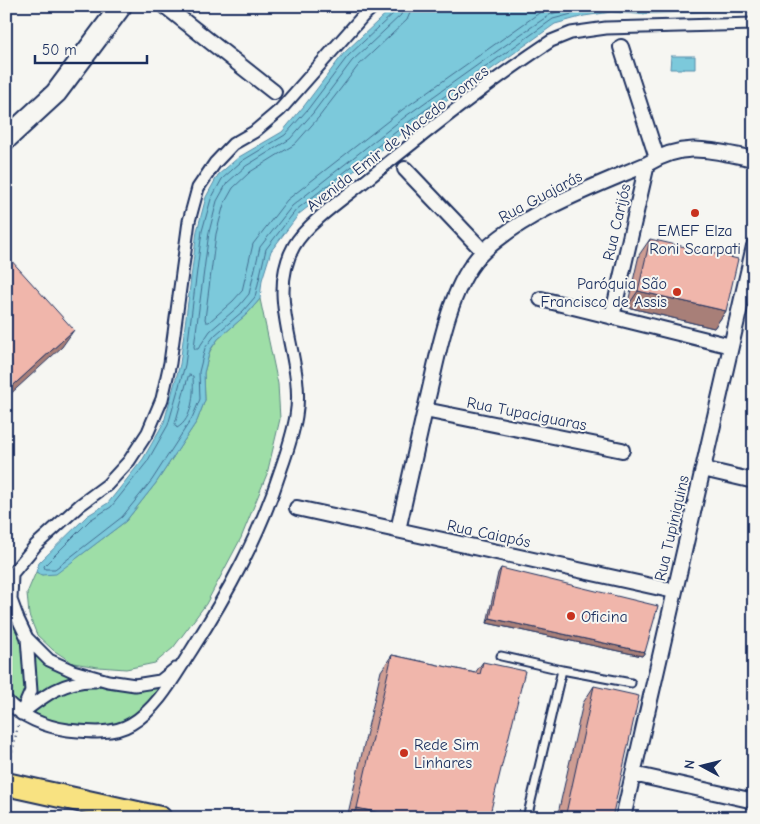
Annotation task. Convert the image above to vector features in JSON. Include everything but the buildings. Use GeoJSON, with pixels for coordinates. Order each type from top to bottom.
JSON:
{"type":"FeatureCollection","features":[{"type":"Feature","properties":{"kind":"main road"},"geometry":{"type":"LineString","coordinates":[[6,138],[56,93],[121,6]]}},
{"type":"Feature","properties":{"kind":"main road"},"geometry":{"type":"LineString","coordinates":[[7,778],[160,818]]}},
{"type":"Feature","properties":{"kind":"street"},"geometry":{"type":"LineString","coordinates":[[166,6],[274,92]]}},
{"type":"Feature","properties":{"kind":"street","name":"Avenida Emir de Macedo Gomes"},"geometry":{"type":"LineString","coordinates":[[183,664],[160,680],[135,685],[108,681],[73,671],[49,660],[27,638],[11,600],[9,578],[36,545],[80,505],[107,485],[129,461],[148,432],[162,399],[170,363],[189,220],[198,188],[215,163],[233,144],[254,132],[280,110],[362,17],[374,6]]}},
{"type":"Feature","properties":{"kind":"street","name":"Avenida Emir de Macedo Gomes"},"geometry":{"type":"LineString","coordinates":[[6,700],[21,714],[61,729],[108,732],[130,725],[157,701],[183,664],[228,591],[253,543],[270,502],[292,438],[298,394],[295,366],[284,314],[282,291],[285,265],[295,243],[330,208],[393,158],[551,41],[570,32],[606,28],[754,24]]}},
{"type":"Feature","properties":{"kind":"street"},"geometry":{"type":"LineString","coordinates":[[621,47],[652,161]]}},
{"type":"Feature","properties":{"kind":"street","name":"Rua Guajarás"},"geometry":{"type":"LineString","coordinates":[[398,530],[447,318],[472,264],[483,251],[514,226],[577,194],[672,153],[702,148],[754,159]]}},
{"type":"Feature","properties":{"kind":"street","name":"Rua Carijós"},"geometry":{"type":"LineString","coordinates":[[612,317],[652,161]]}},
{"type":"Feature","properties":{"kind":"street"},"geometry":{"type":"LineString","coordinates":[[405,169],[483,251]]}},
{"type":"Feature","properties":{"kind":"street","name":"Rua Tupiniquins"},"geometry":{"type":"LineString","coordinates":[[623,818],[754,246]]}},
{"type":"Feature","properties":{"kind":"street"},"geometry":{"type":"LineString","coordinates":[[541,299],[731,346]]}},
{"type":"Feature","properties":{"kind":"street","name":"Rua Tupaciguaras"},"geometry":{"type":"LineString","coordinates":[[425,410],[622,450]]}},
{"type":"Feature","properties":{"kind":"street"},"geometry":{"type":"LineString","coordinates":[[702,469],[754,481]]}},
{"type":"Feature","properties":{"kind":"street","name":"Rua Caiapós"},"geometry":{"type":"LineString","coordinates":[[297,508],[674,591]]}},
{"type":"Feature","properties":{"kind":"street"},"geometry":{"type":"LineString","coordinates":[[21,714],[31,691],[27,638]]}},
{"type":"Feature","properties":{"kind":"street"},"geometry":{"type":"LineString","coordinates":[[21,714],[50,691],[84,680],[108,681]]}},
{"type":"Feature","properties":{"kind":"street"},"geometry":{"type":"LineString","coordinates":[[633,774],[753,799]]}},
{"type":"Feature","properties":{"kind":"lane"},"geometry":{"type":"LineString","coordinates":[[501,656],[632,683]]}},
{"type":"Feature","properties":{"kind":"lane"},"geometry":{"type":"LineString","coordinates":[[528,818],[562,670]]}},
{"type":"Feature","properties":{"kind":"path"},"geometry":{"type":"LineString","coordinates":[[7,778],[21,714]]}},
{"type":"Feature","properties":{"kind":"green space"},"geometry":{"type":"Polygon","coordinates":[[[260,299],[278,384],[280,419],[267,474],[241,538],[206,604],[173,648],[155,663],[126,669],[73,663],[53,650],[37,635],[29,615],[27,593],[36,572],[42,575],[74,560],[126,521],[156,483],[197,421],[205,400],[204,373],[210,351],[218,339],[247,314],[260,299]]]}},
{"type":"Feature","properties":{"kind":"green space"},"geometry":{"type":"Polygon","coordinates":[[[6,581],[18,619],[49,660],[108,681],[160,681],[157,701],[130,725],[61,729],[6,700],[6,581]]]}},
{"type":"Feature","properties":{"kind":"water"},"geometry":{"type":"Polygon","coordinates":[[[394,6],[754,6],[754,12],[715,11],[638,14],[611,12],[584,16],[555,24],[413,125],[299,214],[271,251],[262,280],[260,299],[247,314],[218,339],[210,350],[204,373],[205,400],[197,421],[156,483],[126,521],[56,574],[42,575],[36,572],[39,563],[87,516],[108,503],[143,459],[164,422],[180,364],[197,231],[206,197],[218,175],[239,157],[282,132],[344,53],[394,6]]]}},
{"type":"Feature","properties":{"kind":"water"},"geometry":{"type":"Polygon","coordinates":[[[671,56],[695,56],[695,69],[670,69],[671,56]]]}},
{"type":"Feature","properties":{"kind":"place","name":"EMEF Elza Roni Scarpati"},"geometry":{"type":"Point","coordinates":[695,213]}},
{"type":"Feature","properties":{"kind":"place","name":"Paróquia São Francisco de Assis"},"geometry":{"type":"Point","coordinates":[677,292]}},
{"type":"Feature","properties":{"kind":"place","name":"Oficina"},"geometry":{"type":"Point","coordinates":[571,616]}},
{"type":"Feature","properties":{"kind":"place","name":"Rede Sim Linhares"},"geometry":{"type":"Point","coordinates":[404,753]}}]}
